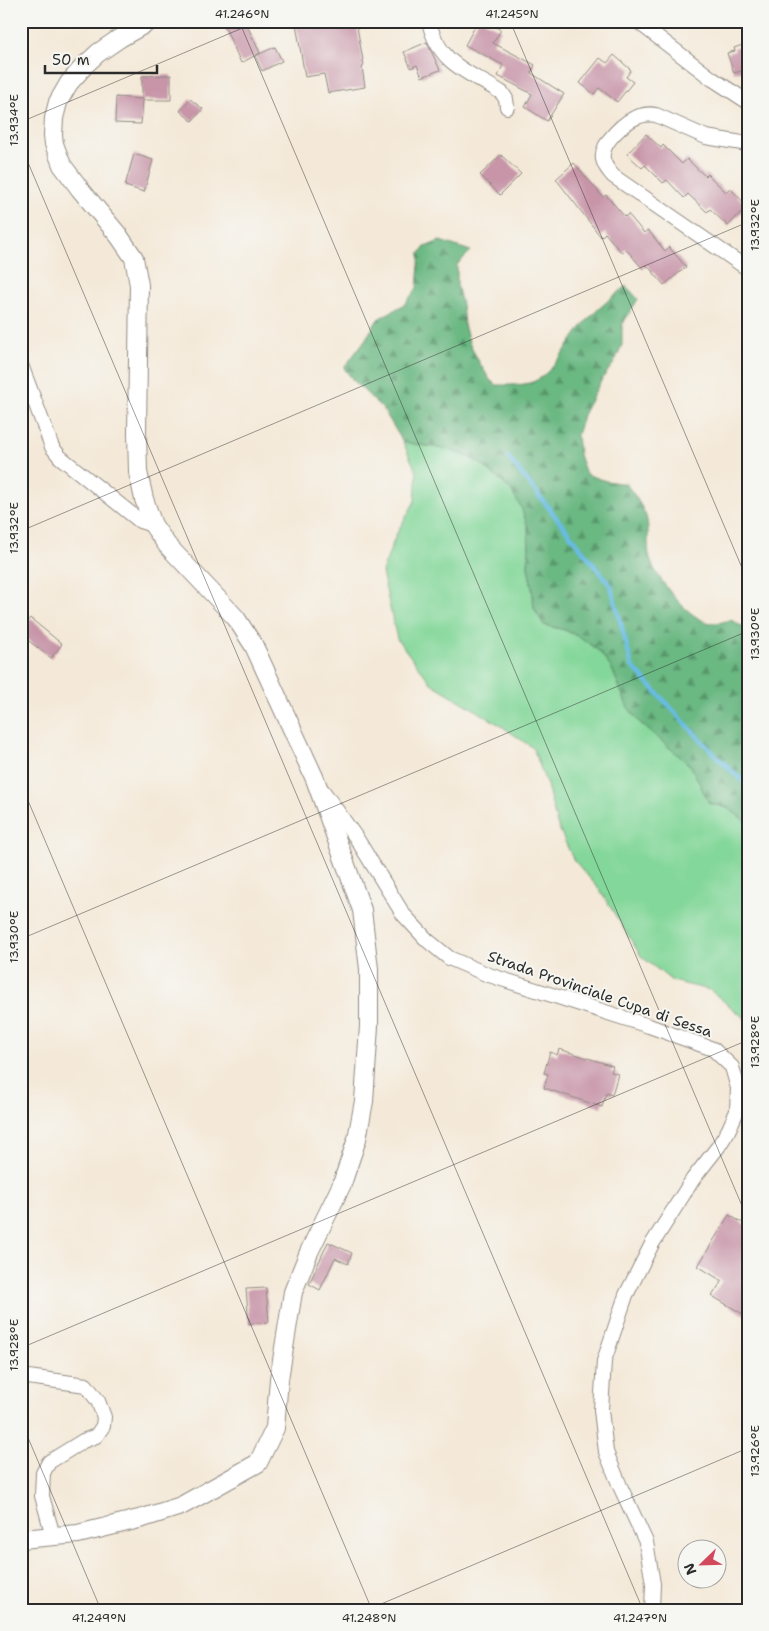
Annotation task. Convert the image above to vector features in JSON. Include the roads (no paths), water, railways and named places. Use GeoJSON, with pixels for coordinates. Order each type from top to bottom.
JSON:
{"type":"FeatureCollection","features":[{"type":"Feature","properties":{"kind":"street"},"geometry":{"type":"LineString","coordinates":[[21,1540],[78,1534],[143,1518],[181,1506],[258,1463],[275,1428],[279,1379],[293,1292],[309,1252],[342,1184],[357,1139],[364,1101],[370,1026],[368,969],[362,910],[315,779],[254,646],[236,618],[167,545],[153,525],[144,499],[138,472],[136,433],[139,285],[134,258],[119,236],[62,165],[54,144],[54,118],[58,102],[69,83],[84,65],[114,41],[150,21]]}},
{"type":"Feature","properties":{"kind":"street"},"geometry":{"type":"LineString","coordinates":[[429,21],[442,52],[455,66],[502,94],[506,99],[507,107]]}},
{"type":"Feature","properties":{"kind":"street"},"geometry":{"type":"LineString","coordinates":[[637,21],[711,78],[748,102]]}},
{"type":"Feature","properties":{"kind":"street"},"geometry":{"type":"LineString","coordinates":[[748,144],[706,136],[650,114],[638,116],[625,124],[606,144],[603,153],[603,160],[613,176],[748,269]]}},
{"type":"Feature","properties":{"kind":"street"},"geometry":{"type":"LineString","coordinates":[[21,365],[52,447],[60,457],[140,520],[153,525]]}},
{"type":"Feature","properties":{"kind":"street","name":"Strada Provinciale Cupa di Sessa"},"geometry":{"type":"LineString","coordinates":[[315,779],[357,839],[403,914],[427,940],[449,958],[486,974],[713,1049],[732,1067],[738,1088],[737,1111],[728,1132],[718,1148],[693,1179],[652,1244],[626,1295],[604,1361],[601,1410],[606,1452],[646,1542],[653,1584],[652,1610]]}},
{"type":"Feature","properties":{"kind":"street"},"geometry":{"type":"LineString","coordinates":[[21,1376],[86,1385],[98,1401],[104,1417],[103,1426],[96,1436],[83,1441],[48,1462],[43,1473],[42,1496],[53,1536]]}},
{"type":"Feature","properties":{"kind":"waterway"},"geometry":{"type":"LineString","coordinates":[[508,457],[611,586],[632,666],[713,753],[748,786]]}}]}
